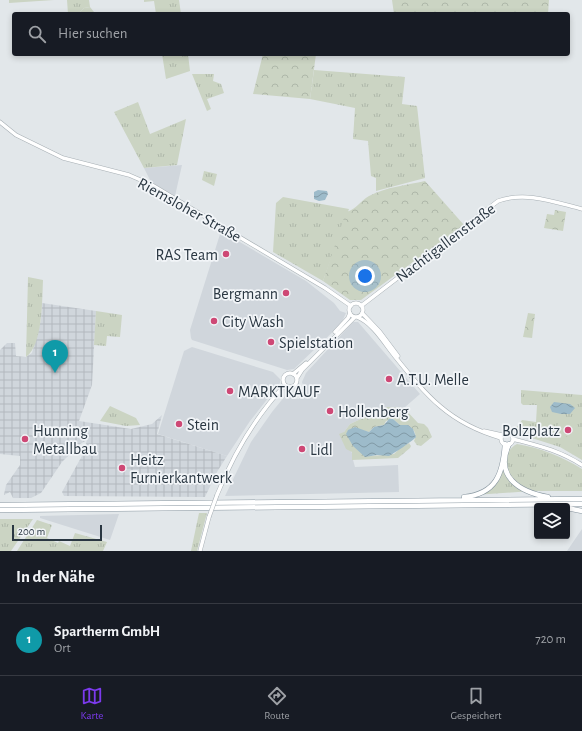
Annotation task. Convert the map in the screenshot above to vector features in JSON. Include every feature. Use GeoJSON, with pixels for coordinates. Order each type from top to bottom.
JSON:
{"type":"FeatureCollection","features":[{"type":"Feature","properties":{"kind":"highway"},"geometry":{"type":"LineString","coordinates":[[507,444],[506,468],[515,484],[530,493],[562,499]]}},
{"type":"Feature","properties":{"kind":"highway"},"geometry":{"type":"LineString","coordinates":[[435,500],[474,496],[488,490],[498,476],[507,444]]}},
{"type":"Feature","properties":{"kind":"highway"},"geometry":{"type":"LineString","coordinates":[[0,505],[582,499]]}},
{"type":"Feature","properties":{"kind":"highway"},"geometry":{"type":"LineString","coordinates":[[0,510],[534,504]]}},
{"type":"Feature","properties":{"kind":"highway"},"geometry":{"type":"LineString","coordinates":[[570,504],[582,504]]}},
{"type":"Feature","properties":{"kind":"highway"},"geometry":{"type":"LineString","coordinates":[[570,509],[582,511]]}},
{"type":"Feature","properties":{"kind":"main road","name":"Riemsloher Straße"},"geometry":{"type":"LineString","coordinates":[[0,122],[16,135],[63,158],[84,165],[129,176],[152,185],[325,288],[351,306]]}},
{"type":"Feature","properties":{"kind":"main road","name":"Nachtigallenstraße"},"geometry":{"type":"LineString","coordinates":[[361,306],[498,201],[508,197],[526,196],[582,209]]}},
{"type":"Feature","properties":{"kind":"main road"},"geometry":{"type":"LineString","coordinates":[[285,385],[283,381],[284,376],[293,374],[325,343],[348,318],[351,306],[356,304],[361,306],[362,313],[380,332],[428,397],[450,415],[482,431],[502,437],[507,444],[513,439]]}},
{"type":"Feature","properties":{"kind":"main road"},"geometry":{"type":"LineString","coordinates":[[350,313],[363,320],[378,335],[418,384]]}},
{"type":"Feature","properties":{"kind":"main road"},"geometry":{"type":"LineString","coordinates":[[285,385],[294,387],[297,382],[297,378],[307,365],[356,317],[362,313]]}},
{"type":"Feature","properties":{"kind":"main road"},"geometry":{"type":"LineString","coordinates":[[293,374],[297,378]]}},
{"type":"Feature","properties":{"kind":"main road"},"geometry":{"type":"LineString","coordinates":[[200,551],[209,517],[217,495],[244,440],[270,402],[285,385]]}},
{"type":"Feature","properties":{"kind":"main road"},"geometry":{"type":"LineString","coordinates":[[502,437],[510,433],[513,439]]}},
{"type":"Feature","properties":{"kind":"main road"},"geometry":{"type":"LineString","coordinates":[[513,439],[557,451],[582,466]]}},
{"type":"Feature","properties":{"kind":"shaded area"},"geometry":{"type":"Polygon","coordinates":[[[182,165],[175,196],[151,182],[144,168],[182,165]]]}},
{"type":"Feature","properties":{"kind":"shaded area"},"geometry":{"type":"Polygon","coordinates":[[[221,231],[306,281],[334,303],[340,311],[346,313],[341,324],[294,369],[287,370],[192,340],[190,330],[221,231]]]}},
{"type":"Feature","properties":{"kind":"shaded area"},"geometry":{"type":"Polygon","coordinates":[[[42,303],[96,311],[92,385],[79,421],[131,429],[152,424],[162,415],[157,434],[227,456],[217,472],[205,497],[64,496],[62,492],[83,454],[87,440],[80,444],[62,462],[41,493],[31,498],[13,498],[10,492],[4,495],[6,485],[20,465],[20,456],[0,454],[0,350],[7,343],[15,343],[16,356],[26,357],[32,353],[41,320],[42,303]]]}},
{"type":"Feature","properties":{"kind":"shaded area"},"geometry":{"type":"Polygon","coordinates":[[[353,322],[358,322],[420,394],[404,408],[387,407],[350,424],[344,432],[353,456],[355,467],[398,465],[399,492],[225,496],[251,442],[272,412],[285,396],[299,399],[305,391],[302,382],[306,373],[353,322]]]}},
{"type":"Feature","properties":{"kind":"shaded area"},"geometry":{"type":"Polygon","coordinates":[[[192,347],[273,372],[280,379],[280,383],[250,421],[227,456],[158,434],[184,351],[192,347]]]}},
{"type":"Feature","properties":{"kind":"shaded area"},"geometry":{"type":"Polygon","coordinates":[[[119,514],[110,540],[40,518],[40,516],[119,514]]]}},
{"type":"Feature","properties":{"kind":"shaded area"},"geometry":{"type":"Polygon","coordinates":[[[582,529],[582,551],[567,551],[582,529]]]}},
{"type":"Feature","properties":{"kind":"green space"},"geometry":{"type":"Polygon","coordinates":[[[9,0],[54,0],[9,3],[9,0]]]}},
{"type":"Feature","properties":{"kind":"green space"},"geometry":{"type":"Polygon","coordinates":[[[67,0],[89,0],[90,7],[84,8],[80,12],[68,12],[67,0]]]}},
{"type":"Feature","properties":{"kind":"green space"},"geometry":{"type":"Polygon","coordinates":[[[144,0],[179,0],[181,12],[156,12],[154,1],[144,2],[144,0]]]}},
{"type":"Feature","properties":{"kind":"green space"},"geometry":{"type":"Polygon","coordinates":[[[392,0],[549,0],[548,12],[394,12],[392,0]]]}},
{"type":"Feature","properties":{"kind":"green space"},"geometry":{"type":"Polygon","coordinates":[[[90,7],[94,12],[80,12],[84,8],[90,7]]]}},
{"type":"Feature","properties":{"kind":"green space"},"geometry":{"type":"Polygon","coordinates":[[[162,56],[188,56],[190,71],[166,79],[162,56]]]}},
{"type":"Feature","properties":{"kind":"green space"},"geometry":{"type":"Polygon","coordinates":[[[262,56],[316,56],[310,99],[253,94],[262,56]]]}},
{"type":"Feature","properties":{"kind":"green space"},"geometry":{"type":"Polygon","coordinates":[[[314,70],[405,77],[402,104],[417,106],[425,178],[376,191],[376,178],[371,176],[368,141],[353,139],[355,108],[310,99],[314,70]]]}},
{"type":"Feature","properties":{"kind":"green space"},"geometry":{"type":"Polygon","coordinates":[[[192,74],[214,74],[213,81],[221,84],[224,93],[207,99],[211,109],[207,111],[192,74]]]}},
{"type":"Feature","properties":{"kind":"green space"},"geometry":{"type":"Polygon","coordinates":[[[138,102],[150,134],[186,119],[177,165],[144,168],[114,112],[138,102]]]}},
{"type":"Feature","properties":{"kind":"green space"},"geometry":{"type":"Polygon","coordinates":[[[204,171],[217,174],[214,186],[202,180],[204,171]]]}},
{"type":"Feature","properties":{"kind":"green space"},"geometry":{"type":"Polygon","coordinates":[[[425,181],[464,225],[361,300],[350,300],[323,281],[346,212],[353,209],[369,196],[376,193],[389,188],[425,181]]]}},
{"type":"Feature","properties":{"kind":"green space"},"geometry":{"type":"Polygon","coordinates":[[[283,197],[349,209],[323,281],[273,252],[276,203],[283,197]]]}},
{"type":"Feature","properties":{"kind":"green space"},"geometry":{"type":"Polygon","coordinates":[[[555,210],[566,212],[563,231],[544,228],[547,214],[554,215],[555,210]]]}},
{"type":"Feature","properties":{"kind":"green space"},"geometry":{"type":"Polygon","coordinates":[[[28,277],[43,280],[42,310],[39,333],[32,351],[26,357],[28,277]]]}},
{"type":"Feature","properties":{"kind":"green space"},"geometry":{"type":"Polygon","coordinates":[[[96,311],[122,315],[120,337],[107,336],[106,346],[94,345],[96,311]]]}},
{"type":"Feature","properties":{"kind":"green space"},"geometry":{"type":"Polygon","coordinates":[[[528,313],[535,314],[532,338],[523,337],[528,313]]]}},
{"type":"Feature","properties":{"kind":"green space"},"geometry":{"type":"Polygon","coordinates":[[[521,390],[582,395],[582,460],[560,447],[519,434],[516,428],[522,420],[536,422],[537,405],[523,405],[521,403],[521,390]]]}},
{"type":"Feature","properties":{"kind":"green space"},"geometry":{"type":"Polygon","coordinates":[[[110,406],[136,418],[140,425],[126,426],[100,421],[110,406]]]}},
{"type":"Feature","properties":{"kind":"green space"},"geometry":{"type":"Polygon","coordinates":[[[387,407],[404,408],[418,423],[424,424],[428,428],[432,437],[421,446],[417,445],[414,441],[415,436],[412,428],[408,425],[400,425],[393,419],[386,421],[384,425],[374,427],[369,432],[361,430],[372,456],[394,454],[401,447],[409,443],[411,446],[410,448],[398,458],[352,460],[352,452],[346,449],[339,434],[344,432],[350,424],[387,407]]]}},
{"type":"Feature","properties":{"kind":"green space","name":"Bolzplatz"},"geometry":{"type":"Polygon","coordinates":[[[559,421],[580,429],[576,440],[555,432],[559,421]]]}},
{"type":"Feature","properties":{"kind":"green space"},"geometry":{"type":"Polygon","coordinates":[[[517,444],[551,453],[582,469],[582,491],[532,491],[474,495],[488,488],[496,477],[508,452],[517,444]]]}},
{"type":"Feature","properties":{"kind":"green space"},"geometry":{"type":"Polygon","coordinates":[[[199,513],[207,513],[197,551],[191,551],[199,513]]]}},
{"type":"Feature","properties":{"kind":"green space"},"geometry":{"type":"Polygon","coordinates":[[[0,519],[33,519],[11,551],[0,551],[0,519]]]}},
{"type":"Feature","properties":{"kind":"green space"},"geometry":{"type":"Polygon","coordinates":[[[37,520],[52,525],[47,538],[58,543],[59,541],[70,546],[75,533],[107,542],[103,551],[17,551],[37,520]]]}},
{"type":"Feature","properties":{"kind":"water"},"geometry":{"type":"Polygon","coordinates":[[[318,190],[327,191],[328,194],[325,200],[319,201],[314,199],[314,192],[318,190]]]}},
{"type":"Feature","properties":{"kind":"water"},"geometry":{"type":"Polygon","coordinates":[[[554,402],[570,404],[575,408],[570,414],[552,412],[550,407],[554,402]]]}},
{"type":"Feature","properties":{"kind":"water"},"geometry":{"type":"Polygon","coordinates":[[[389,419],[393,419],[400,425],[408,425],[413,429],[416,437],[389,456],[377,455],[365,457],[353,446],[346,434],[348,430],[355,427],[369,432],[374,427],[384,425],[389,419]]]}},
{"type":"Feature","properties":{"kind":"place","name":"RAS Team"},"geometry":{"type":"Point","coordinates":[226,254]}},
{"type":"Feature","properties":{"kind":"place","name":"Bergmann"},"geometry":{"type":"Point","coordinates":[286,293]}},
{"type":"Feature","properties":{"kind":"place","name":"City Wash"},"geometry":{"type":"Point","coordinates":[214,321]}},
{"type":"Feature","properties":{"kind":"place","name":"Spielstation"},"geometry":{"type":"Point","coordinates":[271,342]}},
{"type":"Feature","properties":{"kind":"place","name":"Spartherm GmbH"},"geometry":{"type":"Point","coordinates":[55,373]}},
{"type":"Feature","properties":{"kind":"place","name":"A.T.U. Melle"},"geometry":{"type":"Point","coordinates":[389,379]}},
{"type":"Feature","properties":{"kind":"place","name":"MARKTKAUF"},"geometry":{"type":"Point","coordinates":[230,391]}},
{"type":"Feature","properties":{"kind":"place","name":"Hollenberg"},"geometry":{"type":"Point","coordinates":[330,411]}},
{"type":"Feature","properties":{"kind":"place","name":"Stein"},"geometry":{"type":"Point","coordinates":[179,424]}},
{"type":"Feature","properties":{"kind":"place","name":"Bolzplatz"},"geometry":{"type":"Point","coordinates":[568,430]}},
{"type":"Feature","properties":{"kind":"place","name":"Hunning Metallbau"},"geometry":{"type":"Point","coordinates":[25,439]}},
{"type":"Feature","properties":{"kind":"place","name":"Lidl"},"geometry":{"type":"Point","coordinates":[302,449]}},
{"type":"Feature","properties":{"kind":"place","name":"Heitz Furnierkantwerk"},"geometry":{"type":"Point","coordinates":[122,468]}}]}
